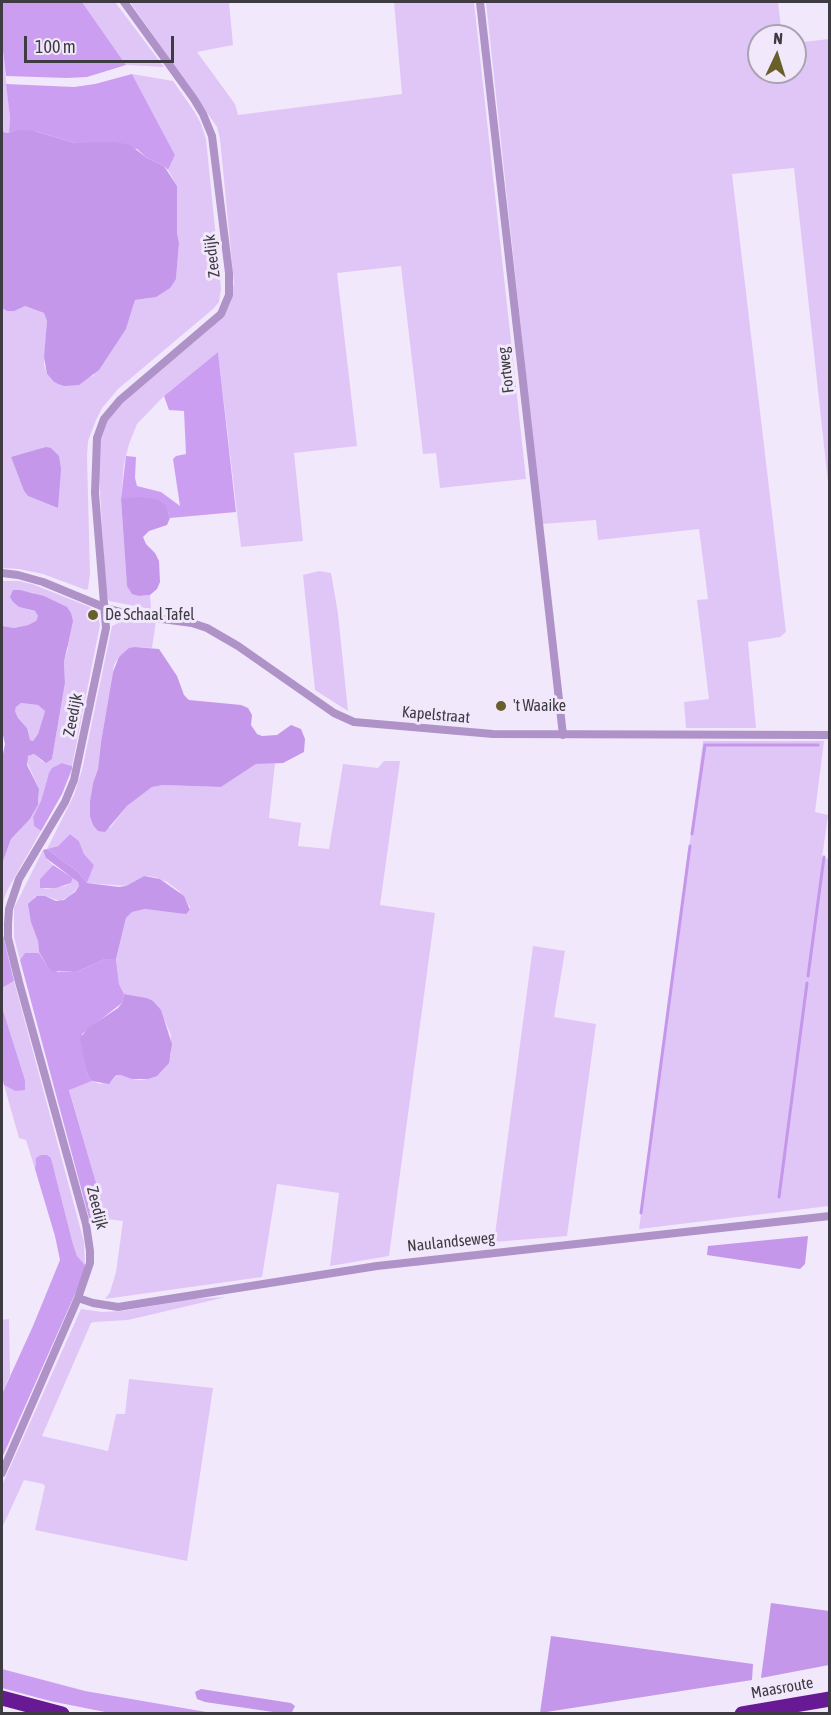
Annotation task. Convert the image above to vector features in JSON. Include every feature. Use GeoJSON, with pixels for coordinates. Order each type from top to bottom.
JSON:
{"type":"FeatureCollection","features":[{"type":"Feature","properties":{"kind":"highway"},"geometry":{"type":"LineString","coordinates":[[2,1698],[62,1713]]}},
{"type":"Feature","properties":{"kind":"highway","name":"Maasroute"},"geometry":{"type":"LineString","coordinates":[[741,1713],[830,1698]]}},
{"type":"Feature","properties":{"kind":"street","name":"Zeedijk"},"geometry":{"type":"LineString","coordinates":[[2,1473],[8,1454],[78,1298],[90,1263],[89,1234],[19,982],[8,938],[8,924],[9,909],[19,879],[65,802],[74,780],[106,628],[95,493],[97,438],[104,419],[120,400],[221,314],[229,295],[230,285],[217,172],[209,129],[194,99],[124,2]]}},
{"type":"Feature","properties":{"kind":"street","name":"Fortweg"},"geometry":{"type":"LineString","coordinates":[[480,2],[562,735]]}},
{"type":"Feature","properties":{"kind":"street","name":"Kapelstraat"},"geometry":{"type":"LineString","coordinates":[[2,573],[43,582],[106,608],[132,615],[192,623],[207,628],[238,646],[334,713],[354,722],[467,733],[830,735]]}},
{"type":"Feature","properties":{"kind":"street","name":"Naulandseweg"},"geometry":{"type":"LineString","coordinates":[[78,1298],[93,1303],[117,1306],[140,1304],[377,1266],[830,1216]]}},
{"type":"Feature","properties":{"kind":"shaded area"},"geometry":{"type":"Polygon","coordinates":[[[2,2],[82,2],[126,65],[87,77],[6,76],[2,43],[2,2]]]}},
{"type":"Feature","properties":{"kind":"shaded area"},"geometry":{"type":"Polygon","coordinates":[[[82,2],[115,2],[164,67],[126,65],[82,2]]]}},
{"type":"Feature","properties":{"kind":"shaded area"},"geometry":{"type":"Polygon","coordinates":[[[130,2],[229,2],[233,45],[197,52],[235,104],[238,115],[402,94],[394,2],[474,2],[526,479],[440,488],[436,453],[423,454],[401,266],[337,273],[357,446],[294,453],[303,541],[241,547],[218,352],[164,396],[137,424],[124,464],[121,499],[127,586],[139,596],[150,595],[151,609],[109,601],[106,593],[98,459],[100,439],[106,420],[114,407],[224,314],[230,303],[234,283],[217,127],[130,2]]]}},
{"type":"Feature","properties":{"kind":"shaded area"},"geometry":{"type":"Polygon","coordinates":[[[486,2],[778,2],[781,24],[747,24],[747,84],[807,84],[807,42],[829,39],[829,492],[794,168],[732,174],[786,632],[780,637],[748,642],[756,728],[686,728],[684,702],[709,699],[697,600],[708,599],[699,529],[598,540],[596,520],[542,524],[486,2]]]}},
{"type":"Feature","properties":{"kind":"shaded area"},"geometry":{"type":"Polygon","coordinates":[[[2,43],[10,117],[9,132],[6,133],[2,131],[2,43]]]}},
{"type":"Feature","properties":{"kind":"shaded area"},"geometry":{"type":"Polygon","coordinates":[[[132,74],[173,81],[201,124],[206,139],[221,288],[219,302],[118,389],[102,408],[96,420],[88,441],[87,456],[90,574],[88,589],[43,574],[2,568],[2,308],[7,311],[25,306],[44,313],[47,321],[44,364],[47,374],[54,382],[58,384],[93,376],[126,329],[135,300],[150,298],[176,279],[179,243],[177,186],[168,170],[175,155],[132,74]],[[26,454],[11,457],[28,496],[58,508],[26,454]]]}},
{"type":"Feature","properties":{"kind":"shaded area"},"geometry":{"type":"Polygon","coordinates":[[[132,74],[175,155],[168,170],[147,158],[137,149],[75,143],[34,131],[9,132],[10,117],[6,84],[74,87],[132,74]]]}},
{"type":"Feature","properties":{"kind":"shaded area"},"geometry":{"type":"Polygon","coordinates":[[[20,130],[34,131],[75,143],[114,142],[130,145],[147,158],[164,166],[177,186],[179,243],[176,279],[170,288],[156,297],[135,300],[126,329],[99,370],[79,385],[58,384],[47,374],[44,357],[47,321],[44,313],[25,306],[14,311],[2,308],[2,131],[6,133],[20,130]]]}},
{"type":"Feature","properties":{"kind":"shaded area"},"geometry":{"type":"Polygon","coordinates":[[[218,352],[236,512],[170,518],[168,512],[121,499],[126,456],[136,457],[137,486],[161,492],[180,506],[173,459],[186,454],[184,411],[169,410],[164,396],[218,352]]]}},
{"type":"Feature","properties":{"kind":"shaded area"},"geometry":{"type":"Polygon","coordinates":[[[46,447],[51,448],[59,456],[61,469],[58,508],[28,496],[11,457],[46,447]]]}},
{"type":"Feature","properties":{"kind":"shaded area"},"geometry":{"type":"Polygon","coordinates":[[[140,497],[162,502],[170,518],[167,525],[149,531],[143,537],[159,561],[160,582],[157,589],[150,595],[139,596],[132,594],[127,586],[121,499],[140,497]]]}},
{"type":"Feature","properties":{"kind":"shaded area"},"geometry":{"type":"Polygon","coordinates":[[[319,571],[331,573],[338,614],[348,711],[315,690],[303,575],[319,571]]]}},
{"type":"Feature","properties":{"kind":"shaded area"},"geometry":{"type":"Polygon","coordinates":[[[2,581],[32,584],[90,607],[98,615],[100,625],[72,766],[63,763],[47,780],[41,802],[33,817],[34,826],[41,831],[8,889],[4,899],[2,919],[2,864],[11,839],[30,819],[38,805],[39,789],[26,760],[28,756],[34,754],[43,762],[52,759],[65,683],[64,662],[68,648],[34,593],[14,590],[13,602],[19,607],[37,612],[36,621],[14,628],[2,626],[2,581]]]}},
{"type":"Feature","properties":{"kind":"shaded area"},"geometry":{"type":"Polygon","coordinates":[[[13,590],[44,596],[67,607],[73,621],[64,662],[65,683],[52,759],[46,763],[34,754],[28,756],[27,765],[39,789],[38,805],[30,819],[11,839],[2,864],[2,759],[5,744],[2,730],[2,626],[14,628],[28,625],[36,621],[38,616],[35,611],[19,607],[10,597],[13,590]],[[21,703],[15,711],[27,728],[30,740],[33,741],[38,734],[45,711],[38,705],[21,703]]]}},
{"type":"Feature","properties":{"kind":"shaded area"},"geometry":{"type":"Polygon","coordinates":[[[126,619],[156,621],[152,648],[135,647],[119,657],[114,665],[98,769],[90,801],[93,825],[110,828],[127,806],[152,787],[163,785],[221,787],[256,764],[275,763],[269,818],[301,823],[298,846],[329,849],[343,764],[378,768],[384,761],[400,761],[380,905],[435,913],[389,1256],[330,1266],[339,1193],[277,1184],[262,1277],[105,1299],[110,1292],[116,1272],[123,1221],[98,1218],[102,1203],[69,1089],[92,1081],[100,1084],[112,1081],[116,1075],[126,1075],[140,1080],[148,1079],[171,1055],[171,1035],[165,1021],[147,998],[124,994],[119,984],[116,959],[126,918],[132,912],[145,909],[186,913],[190,911],[190,907],[179,891],[155,877],[144,876],[126,886],[87,883],[94,865],[84,854],[79,841],[70,834],[58,846],[47,849],[74,795],[82,770],[112,626],[126,619]]]}},
{"type":"Feature","properties":{"kind":"shaded area"},"geometry":{"type":"Polygon","coordinates":[[[129,648],[159,649],[177,676],[184,695],[189,700],[241,705],[248,708],[252,715],[251,725],[257,734],[277,735],[291,725],[301,729],[305,739],[304,752],[283,763],[256,764],[221,787],[163,785],[152,787],[127,806],[105,832],[98,831],[90,816],[90,801],[98,769],[113,672],[119,657],[129,648]]]}},
{"type":"Feature","properties":{"kind":"shaded area"},"geometry":{"type":"Polygon","coordinates":[[[21,703],[38,705],[45,711],[38,734],[33,741],[30,740],[27,728],[15,711],[21,703]]]}},
{"type":"Feature","properties":{"kind":"shaded area"},"geometry":{"type":"Polygon","coordinates":[[[703,741],[824,741],[815,812],[828,815],[822,858],[830,859],[829,1206],[639,1229],[703,741]]]}},
{"type":"Feature","properties":{"kind":"shaded area"},"geometry":{"type":"Polygon","coordinates":[[[62,763],[72,766],[72,769],[62,794],[41,831],[34,826],[33,817],[41,801],[49,773],[52,768],[62,763]]]}},
{"type":"Feature","properties":{"kind":"shaded area"},"geometry":{"type":"Polygon","coordinates":[[[70,834],[79,841],[84,854],[94,865],[87,883],[78,872],[47,849],[58,846],[70,834]]]}},
{"type":"Feature","properties":{"kind":"shaded area"},"geometry":{"type":"Polygon","coordinates":[[[47,849],[78,872],[87,883],[119,887],[126,886],[144,876],[160,879],[184,896],[190,910],[186,914],[145,909],[132,912],[126,918],[116,959],[105,959],[76,972],[52,971],[39,952],[28,904],[37,896],[45,896],[56,901],[64,900],[79,886],[78,882],[46,858],[43,850],[47,849]]]}},
{"type":"Feature","properties":{"kind":"shaded area"},"geometry":{"type":"Polygon","coordinates":[[[43,850],[46,858],[53,865],[40,879],[45,889],[65,886],[71,883],[73,878],[79,886],[70,896],[60,901],[45,896],[34,897],[39,953],[25,953],[20,960],[14,937],[14,908],[43,850]]]}},
{"type":"Feature","properties":{"kind":"shaded area"},"geometry":{"type":"Polygon","coordinates":[[[53,865],[73,878],[71,883],[56,888],[40,888],[40,879],[53,865]]]}},
{"type":"Feature","properties":{"kind":"shaded area"},"geometry":{"type":"Polygon","coordinates":[[[2,919],[3,935],[14,981],[2,988],[2,919]]]}},
{"type":"Feature","properties":{"kind":"shaded area"},"geometry":{"type":"Polygon","coordinates":[[[533,946],[565,951],[554,1017],[596,1024],[567,1236],[494,1242],[533,946]]]}},
{"type":"Feature","properties":{"kind":"shaded area"},"geometry":{"type":"Polygon","coordinates":[[[25,953],[39,953],[47,966],[58,972],[76,972],[105,959],[116,959],[119,984],[124,994],[122,1003],[82,1034],[88,1076],[92,1081],[69,1090],[102,1203],[98,1218],[89,1218],[20,960],[25,953]]]}},
{"type":"Feature","properties":{"kind":"shaded area"},"geometry":{"type":"Polygon","coordinates":[[[14,981],[84,1242],[85,1265],[77,1256],[73,1244],[51,1158],[35,1163],[35,1169],[26,1140],[19,1138],[4,1085],[15,1091],[25,1080],[2,1007],[2,988],[14,981]]]}},
{"type":"Feature","properties":{"kind":"shaded area"},"geometry":{"type":"Polygon","coordinates":[[[124,994],[147,998],[161,1010],[172,1044],[169,1063],[157,1076],[148,1079],[132,1079],[116,1075],[109,1084],[92,1081],[88,1076],[80,1038],[88,1028],[118,1008],[124,994]]]}},
{"type":"Feature","properties":{"kind":"shaded area"},"geometry":{"type":"Polygon","coordinates":[[[2,1007],[25,1080],[25,1090],[15,1091],[4,1085],[2,1007]]]}},
{"type":"Feature","properties":{"kind":"shaded area"},"geometry":{"type":"Polygon","coordinates":[[[41,1155],[51,1158],[73,1244],[77,1256],[85,1265],[83,1276],[2,1458],[2,1394],[60,1260],[35,1169],[36,1158],[41,1155]]]}},
{"type":"Feature","properties":{"kind":"shaded area"},"geometry":{"type":"Polygon","coordinates":[[[808,1236],[805,1264],[800,1269],[707,1255],[708,1246],[808,1236]]]}},
{"type":"Feature","properties":{"kind":"shaded area"},"geometry":{"type":"Polygon","coordinates":[[[226,1297],[128,1320],[91,1323],[42,1436],[108,1451],[116,1414],[125,1414],[129,1379],[213,1388],[187,1561],[35,1530],[45,1486],[24,1480],[2,1528],[2,1485],[81,1309],[102,1312],[122,1311],[193,1299],[226,1297]]]}},
{"type":"Feature","properties":{"kind":"shaded area"},"geometry":{"type":"Polygon","coordinates":[[[9,1319],[10,1375],[2,1394],[2,1320],[9,1319]]]}},
{"type":"Feature","properties":{"kind":"shaded area"},"geometry":{"type":"Polygon","coordinates":[[[771,1603],[829,1611],[829,1665],[761,1678],[771,1603]]]}},
{"type":"Feature","properties":{"kind":"shaded area"},"geometry":{"type":"Polygon","coordinates":[[[551,1636],[753,1664],[752,1680],[540,1713],[551,1636]]]}},
{"type":"Feature","properties":{"kind":"shaded area"},"geometry":{"type":"Polygon","coordinates":[[[2,1669],[85,1691],[212,1713],[110,1713],[50,1701],[2,1688],[2,1669]]]}},
{"type":"Feature","properties":{"kind":"shaded area"},"geometry":{"type":"Polygon","coordinates":[[[201,1689],[291,1703],[295,1706],[292,1712],[280,1713],[205,1702],[197,1699],[195,1692],[201,1689]]]}},
{"type":"Feature","properties":{"kind":"waterway"},"geometry":{"type":"LineString","coordinates":[[692,834],[705,745],[818,745]]}},
{"type":"Feature","properties":{"kind":"waterway"},"geometry":{"type":"LineString","coordinates":[[641,1213],[690,846]]}},
{"type":"Feature","properties":{"kind":"waterway"},"geometry":{"type":"LineString","coordinates":[[808,976],[824,857]]}},
{"type":"Feature","properties":{"kind":"waterway"},"geometry":{"type":"LineString","coordinates":[[779,1197],[807,983]]}},
{"type":"Feature","properties":{"kind":"place","name":"De Schaal Tafel"},"geometry":{"type":"Point","coordinates":[93,615]}},
{"type":"Feature","properties":{"kind":"place","name":"'t Waaike"},"geometry":{"type":"Point","coordinates":[501,706]}}]}
